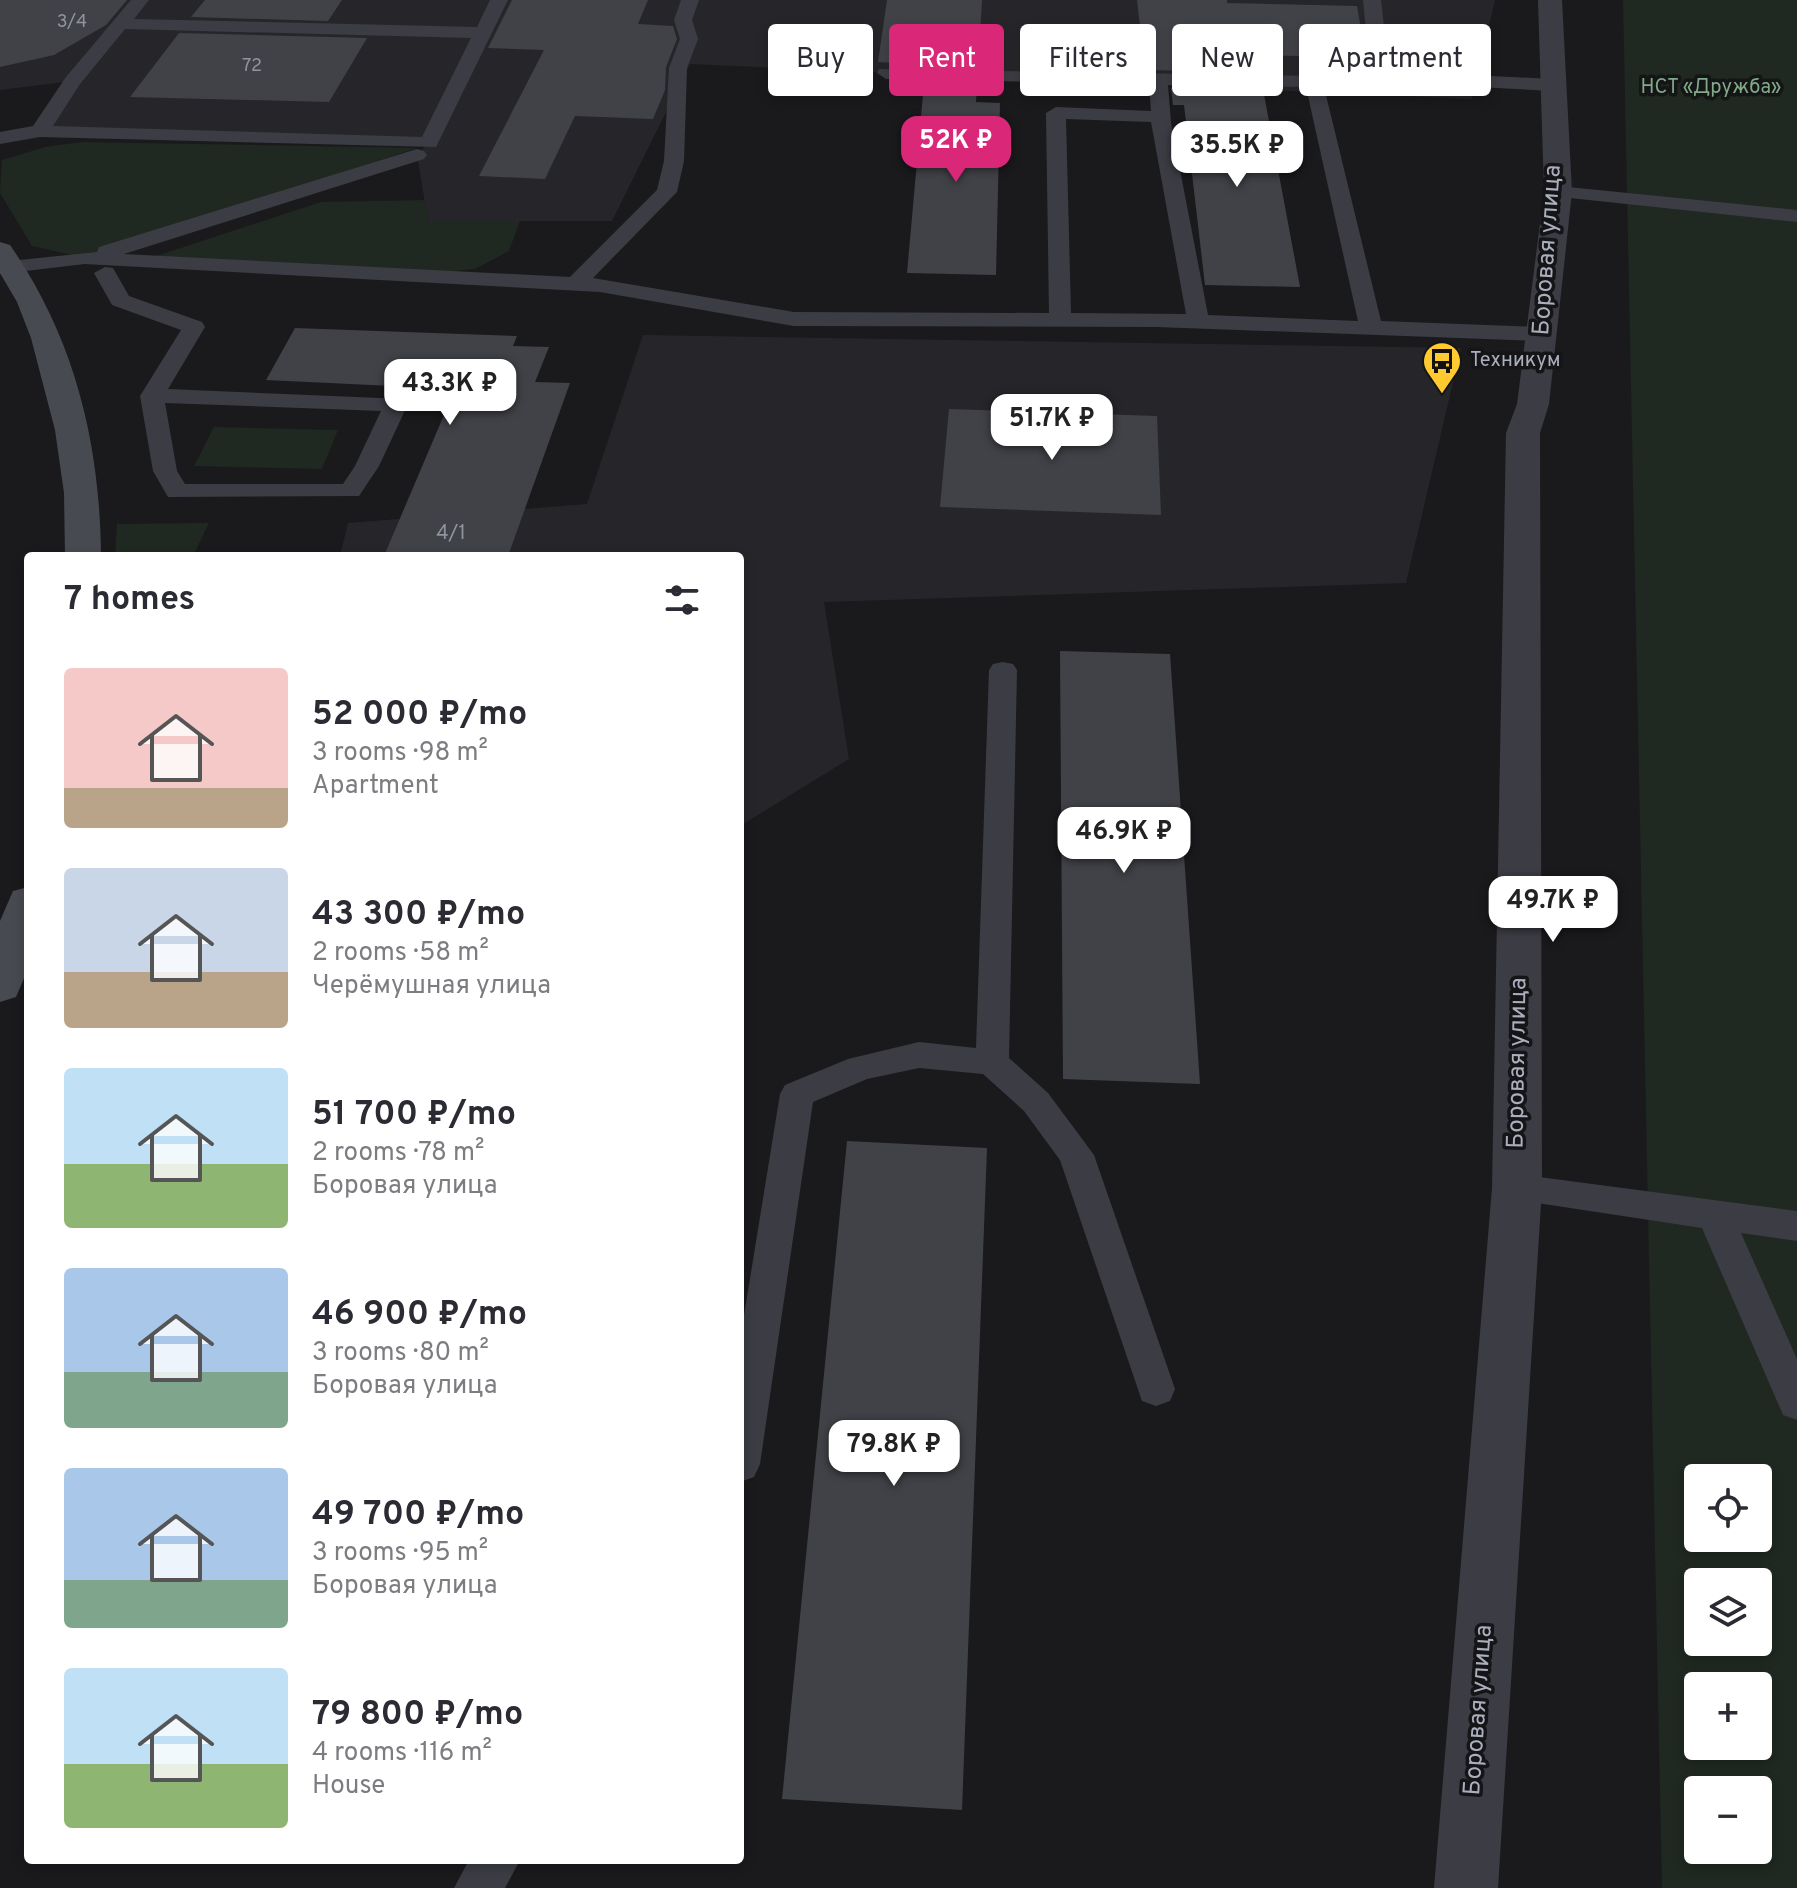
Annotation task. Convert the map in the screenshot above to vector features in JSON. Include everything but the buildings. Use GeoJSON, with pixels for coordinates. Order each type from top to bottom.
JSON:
{"type":"FeatureCollection","features":[{"type":"Feature","properties":{"kind":"street","name":"Боровая улица"},"geometry":{"type":"LineString","coordinates":[[1466,1888],[1517,1188],[1523,433],[1533,404],[1558,192],[1550,0]]}},
{"type":"Feature","properties":{"kind":"street"},"geometry":{"type":"LineString","coordinates":[[4,262],[35,307],[73,428],[83,552]]}},
{"type":"Feature","properties":{"kind":"street"},"geometry":{"type":"LineString","coordinates":[[0,986],[24,914]]}},
{"type":"Feature","properties":{"kind":"lane"},"geometry":{"type":"LineString","coordinates":[[40,131],[73,81],[140,0]]}},
{"type":"Feature","properties":{"kind":"lane"},"geometry":{"type":"LineString","coordinates":[[0,138],[40,131],[429,143],[499,0]]}},
{"type":"Feature","properties":{"kind":"lane"},"geometry":{"type":"LineString","coordinates":[[575,284],[667,192],[674,161],[678,68],[689,39],[683,20],[690,0]]}},
{"type":"Feature","properties":{"kind":"lane"},"geometry":{"type":"LineString","coordinates":[[1372,0],[1375,24]]}},
{"type":"Feature","properties":{"kind":"lane"},"geometry":{"type":"LineString","coordinates":[[120,24],[483,33]]}},
{"type":"Feature","properties":{"kind":"lane"},"geometry":{"type":"LineString","coordinates":[[886,73],[1299,82]]}},
{"type":"Feature","properties":{"kind":"lane"},"geometry":{"type":"LineString","coordinates":[[1158,79],[1161,117],[1198,321]]}},
{"type":"Feature","properties":{"kind":"lane"},"geometry":{"type":"LineString","coordinates":[[1491,82],[1553,85]]}},
{"type":"Feature","properties":{"kind":"lane"},"geometry":{"type":"LineString","coordinates":[[1317,96],[1371,327]]}},
{"type":"Feature","properties":{"kind":"lane"},"geometry":{"type":"LineString","coordinates":[[1060,320],[1056,113],[1161,117]]}},
{"type":"Feature","properties":{"kind":"lane"},"geometry":{"type":"LineString","coordinates":[[85,258],[417,155]]}},
{"type":"Feature","properties":{"kind":"lane"},"geometry":{"type":"LineString","coordinates":[[1558,192],[1797,216]]}},
{"type":"Feature","properties":{"kind":"lane"},"geometry":{"type":"LineString","coordinates":[[4,262],[85,258],[575,284],[794,319],[1198,321],[1542,334]]}},
{"type":"Feature","properties":{"kind":"lane"},"geometry":{"type":"LineString","coordinates":[[105,273],[120,300],[194,327],[152,396],[165,471],[177,492],[350,491],[367,466],[396,404],[152,396]]}},
{"type":"Feature","properties":{"kind":"lane"},"geometry":{"type":"LineString","coordinates":[[992,1062],[1003,670]]}},
{"type":"Feature","properties":{"kind":"lane"},"geometry":{"type":"LineString","coordinates":[[744,1438],[797,1094],[860,1068],[919,1055],[992,1062],[1036,1102],[1076,1155],[1156,1389]]}},
{"type":"Feature","properties":{"kind":"lane"},"geometry":{"type":"LineString","coordinates":[[1517,1188],[1797,1226]]}},
{"type":"Feature","properties":{"kind":"lane"},"geometry":{"type":"LineString","coordinates":[[1715,1215],[1797,1403]]}},
{"type":"Feature","properties":{"kind":"lane"},"geometry":{"type":"LineString","coordinates":[[477,1888],[494,1864]]}},
{"type":"Feature","properties":{"kind":"shaded area"},"geometry":{"type":"Polygon","coordinates":[[[0,0],[1495,0],[1489,24],[1299,24],[1299,91],[1283,91],[1283,24],[1172,24],[1172,86],[1156,85],[1156,24],[1020,24],[1020,79],[1004,78],[1004,24],[889,24],[889,73],[873,72],[873,24],[768,24],[768,67],[690,64],[612,221],[428,221],[417,155],[428,143],[40,131],[72,81],[0,90],[0,0]]]}},
{"type":"Feature","properties":{"kind":"shaded area"},"geometry":{"type":"Polygon","coordinates":[[[1405,96],[1473,96],[1472,99],[1405,96]]]}},
{"type":"Feature","properties":{"kind":"shaded area"},"geometry":{"type":"Polygon","coordinates":[[[643,335],[1461,348],[1406,583],[824,602],[849,759],[744,824],[744,552],[341,552],[348,523],[587,504],[643,335]]]}},
{"type":"Feature","properties":{"kind":"green space","name":"НСТ «Дружба»"},"geometry":{"type":"Polygon","coordinates":[[[1623,0],[1797,0],[1797,1888],[1662,1888],[1623,0]]]}},
{"type":"Feature","properties":{"kind":"green space"},"geometry":{"type":"Polygon","coordinates":[[[82,142],[417,148],[85,258],[32,246],[0,193],[2,160],[45,147],[82,142]]]}},
{"type":"Feature","properties":{"kind":"green space"},"geometry":{"type":"Polygon","coordinates":[[[425,200],[428,221],[520,221],[509,251],[475,269],[427,273],[144,260],[321,202],[425,200]]]}},
{"type":"Feature","properties":{"kind":"green space"},"geometry":{"type":"Polygon","coordinates":[[[214,427],[338,430],[322,469],[194,466],[214,427]]]}},
{"type":"Feature","properties":{"kind":"green space"},"geometry":{"type":"Polygon","coordinates":[[[209,523],[195,552],[115,552],[117,524],[209,523]]]}},
{"type":"Feature","properties":{"kind":"place","name":"Техникум"},"geometry":{"type":"Point","coordinates":[1442,395]}}]}
